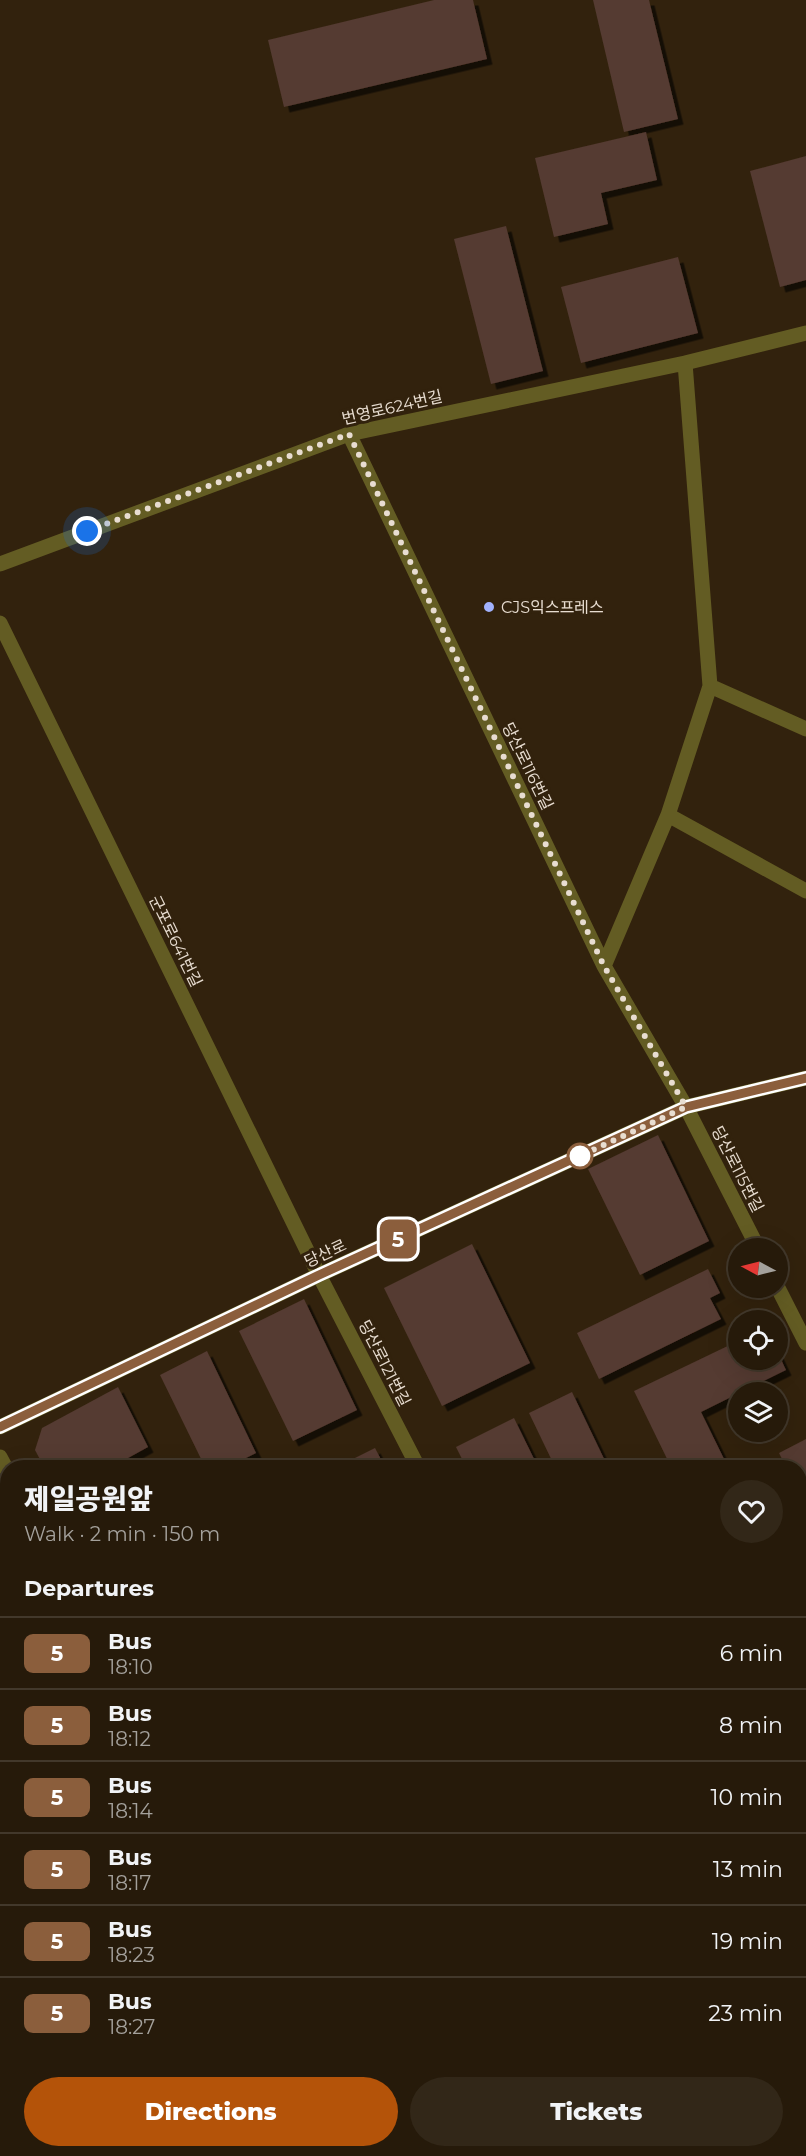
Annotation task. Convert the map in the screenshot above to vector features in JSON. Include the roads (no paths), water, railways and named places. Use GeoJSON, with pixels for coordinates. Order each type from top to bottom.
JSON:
{"type":"FeatureCollection","features":[{"type":"Feature","properties":{"kind":"street","name":"번영로624번길"},"geometry":{"type":"LineString","coordinates":[[0,564],[349,434],[685,363],[806,333]]}},
{"type":"Feature","properties":{"kind":"street"},"geometry":{"type":"LineString","coordinates":[[604,966],[668,815],[710,686],[685,363]]}},
{"type":"Feature","properties":{"kind":"street","name":"당산로116번길"},"geometry":{"type":"LineString","coordinates":[[349,434],[604,966],[686,1107]]}},
{"type":"Feature","properties":{"kind":"street","name":"군포로641번길"},"geometry":{"type":"LineString","coordinates":[[0,623],[319,1275]]}},
{"type":"Feature","properties":{"kind":"street"},"geometry":{"type":"LineString","coordinates":[[710,686],[806,729]]}},
{"type":"Feature","properties":{"kind":"street"},"geometry":{"type":"LineString","coordinates":[[668,815],[806,891]]}},
{"type":"Feature","properties":{"kind":"street","name":"당산로"},"geometry":{"type":"LineString","coordinates":[[0,1427],[319,1275],[686,1107],[806,1078]]}},
{"type":"Feature","properties":{"kind":"street","name":"당산로115번길"},"geometry":{"type":"LineString","coordinates":[[686,1107],[753,1238]]}},
{"type":"Feature","properties":{"kind":"street","name":"당산로121번길"},"geometry":{"type":"LineString","coordinates":[[319,1275],[414,1460]]}},
{"type":"Feature","properties":{"kind":"street"},"geometry":{"type":"LineString","coordinates":[[783,1298],[806,1343]]}},
{"type":"Feature","properties":{"kind":"place","name":"CJS익스프레스"},"geometry":{"type":"Point","coordinates":[489,607]}}]}
